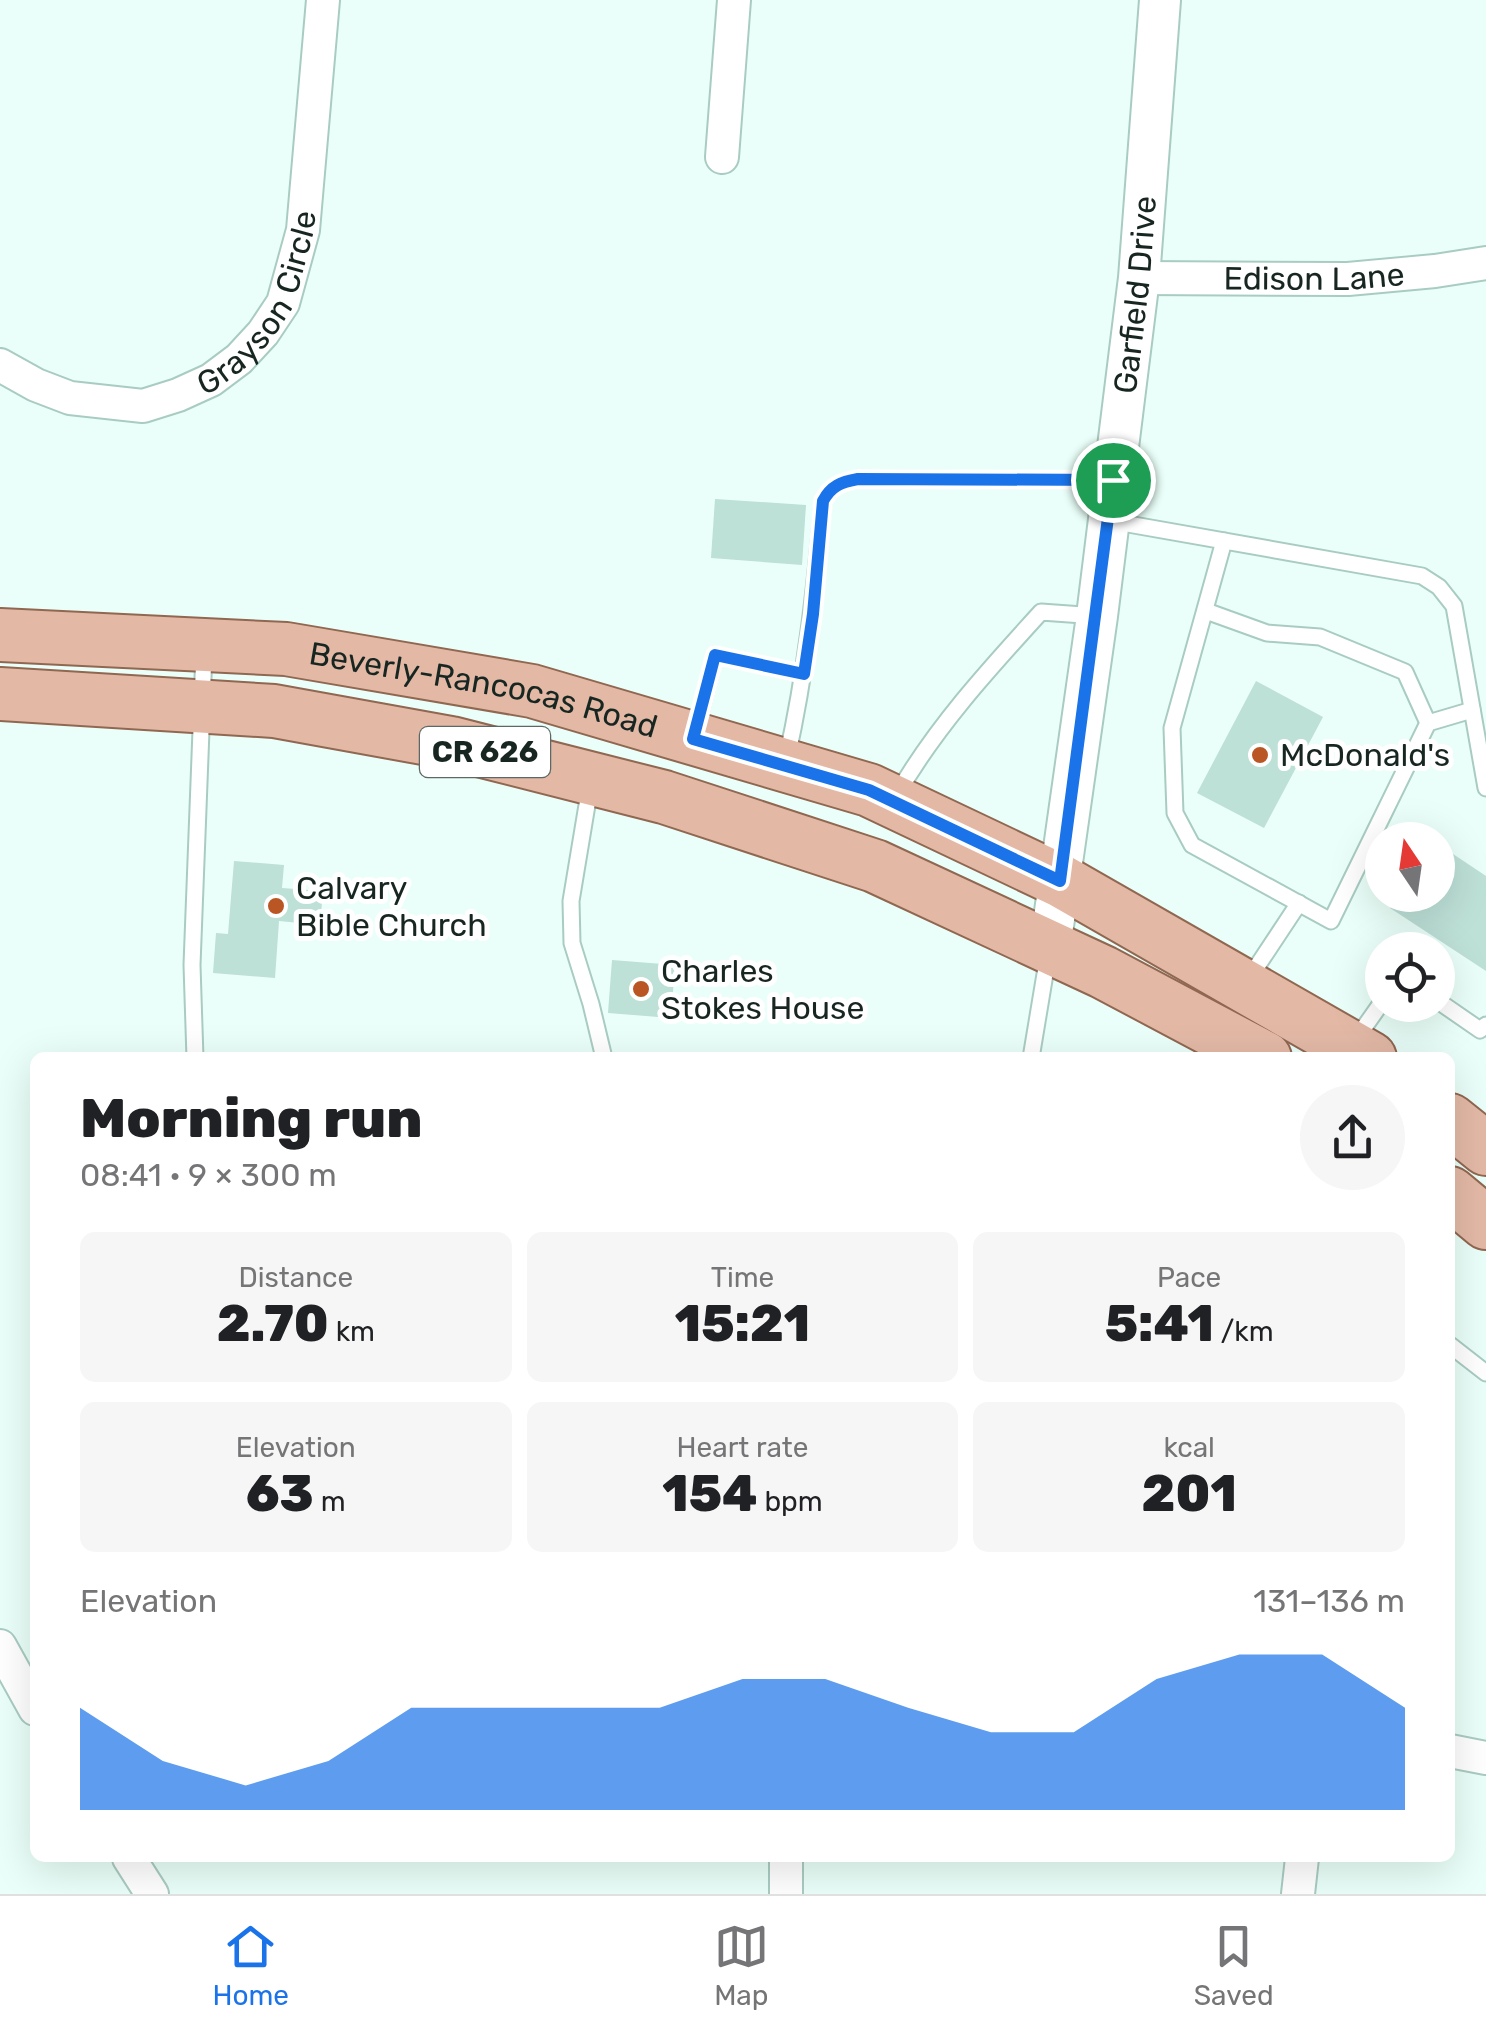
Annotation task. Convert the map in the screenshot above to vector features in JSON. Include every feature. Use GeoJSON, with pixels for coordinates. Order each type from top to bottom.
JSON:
{"type":"FeatureCollection","features":[{"type":"Feature","properties":{"kind":"main road","name":"Beverly-Rancocas Road"},"geometry":{"type":"LineString","coordinates":[[0,635],[286,648],[532,692],[869,790],[1060,881],[1360,1052]]}},
{"type":"Feature","properties":{"kind":"main road","name":"Beverly-Rancocas Road"},"geometry":{"type":"LineString","coordinates":[[0,694],[274,711],[452,743],[664,797],[876,866],[1103,972],[1254,1052]]}},
{"type":"Feature","properties":{"kind":"main road"},"geometry":{"type":"LineString","coordinates":[[1455,1124],[1486,1148]]}},
{"type":"Feature","properties":{"kind":"main road"},"geometry":{"type":"LineString","coordinates":[[1455,1197],[1486,1223]]}},
{"type":"Feature","properties":{"kind":"street","name":"Grayson Circle"},"geometry":{"type":"LineString","coordinates":[[0,364],[36,385],[70,398],[143,406],[210,380],[239,359],[263,333],[283,303],[302,230],[323,0]]}},
{"type":"Feature","properties":{"kind":"street"},"geometry":{"type":"LineString","coordinates":[[722,157],[734,0]]}},
{"type":"Feature","properties":{"kind":"street","name":"Garfield Drive"},"geometry":{"type":"LineString","coordinates":[[1050,947],[1139,278],[1160,0]]}},
{"type":"Feature","properties":{"kind":"street","name":"Edison Lane"},"geometry":{"type":"LineString","coordinates":[[1139,278],[1348,278],[1436,271],[1486,262]]}},
{"type":"Feature","properties":{"kind":"street"},"geometry":{"type":"LineString","coordinates":[[0,1646],[30,1700]]}},
{"type":"Feature","properties":{"kind":"street"},"geometry":{"type":"LineString","coordinates":[[1455,1751],[1486,1758]]}},
{"type":"Feature","properties":{"kind":"street"},"geometry":{"type":"LineString","coordinates":[[132,1862],[152,1894]]}},
{"type":"Feature","properties":{"kind":"street"},"geometry":{"type":"LineString","coordinates":[[786,1862],[786,1894]]}},
{"type":"Feature","properties":{"kind":"street"},"geometry":{"type":"LineString","coordinates":[[1298,1894],[1302,1862]]}},
{"type":"Feature","properties":{"kind":"lane"},"geometry":{"type":"LineString","coordinates":[[785,766],[804,674],[823,501],[829,489],[858,479],[1113,480]]}},
{"type":"Feature","properties":{"kind":"lane"},"geometry":{"type":"LineString","coordinates":[[1107,520],[1422,576],[1439,587],[1454,606],[1486,788]]}},
{"type":"Feature","properties":{"kind":"lane"},"geometry":{"type":"LineString","coordinates":[[1224,541],[1172,728],[1175,814],[1192,845],[1331,921],[1428,723],[1472,710]]}},
{"type":"Feature","properties":{"kind":"lane"},"geometry":{"type":"LineString","coordinates":[[1206,611],[1267,632],[1320,636],[1405,672],[1428,723]]}},
{"type":"Feature","properties":{"kind":"lane"},"geometry":{"type":"LineString","coordinates":[[893,802],[919,757],[1041,612],[1097,616]]}},
{"type":"Feature","properties":{"kind":"lane"},"geometry":{"type":"LineString","coordinates":[[195,1052],[192,966],[204,644]]}},
{"type":"Feature","properties":{"kind":"lane"},"geometry":{"type":"LineString","coordinates":[[693,739],[715,655],[804,674]]}},
{"type":"Feature","properties":{"kind":"lane"},"geometry":{"type":"LineString","coordinates":[[591,778],[571,901],[572,943],[603,1052]]}},
{"type":"Feature","properties":{"kind":"lane"},"geometry":{"type":"LineString","coordinates":[[1245,985],[1299,904]]}},
{"type":"Feature","properties":{"kind":"lane"},"geometry":{"type":"LineString","coordinates":[[1032,1052],[1050,947]]}},
{"type":"Feature","properties":{"kind":"lane"},"geometry":{"type":"LineString","coordinates":[[1455,1013],[1480,1030],[1486,1024]]}},
{"type":"Feature","properties":{"kind":"lane"},"geometry":{"type":"LineString","coordinates":[[1360,1052],[1373,1022]]}},
{"type":"Feature","properties":{"kind":"lane"},"geometry":{"type":"LineString","coordinates":[[1455,1349],[1486,1373]]}},
{"type":"Feature","properties":{"kind":"building"},"geometry":{"type":"Polygon","coordinates":[[[715,499],[806,505],[802,565],[711,558],[715,499]]]}},
{"type":"Feature","properties":{"kind":"building","name":"McDonald's"},"geometry":{"type":"Polygon","coordinates":[[[1256,681],[1323,717],[1264,828],[1197,793],[1256,681]]]}},
{"type":"Feature","properties":{"kind":"building"},"geometry":{"type":"Polygon","coordinates":[[[1455,855],[1486,876],[1486,971],[1455,951],[1455,932],[1427,932],[1396,912],[1455,912],[1455,855]]]}},
{"type":"Feature","properties":{"kind":"building","name":"Calvary Bible Church"},"geometry":{"type":"Polygon","coordinates":[[[234,861],[284,865],[282,888],[323,891],[320,925],[279,921],[275,978],[213,973],[216,933],[228,934],[234,861]]]}},
{"type":"Feature","properties":{"kind":"building","name":"Charles Stokes House"},"geometry":{"type":"Polygon","coordinates":[[[612,960],[675,965],[671,1018],[608,1013],[612,960]]]}},
{"type":"Feature","properties":{"kind":"place","name":"McDonald's"},"geometry":{"type":"Point","coordinates":[1260,755]}},
{"type":"Feature","properties":{"kind":"place","name":"Calvary Bible Church"},"geometry":{"type":"Point","coordinates":[276,906]}},
{"type":"Feature","properties":{"kind":"place","name":"Charles Stokes House"},"geometry":{"type":"Point","coordinates":[641,989]}},
{"type":"Feature","properties":{"kind":"route"},"geometry":{"type":"LineString","coordinates":[[858,479],[1113,480],[1060,881],[869,790],[693,739],[715,655],[804,674],[823,501],[829,489],[858,479]]}}]}
